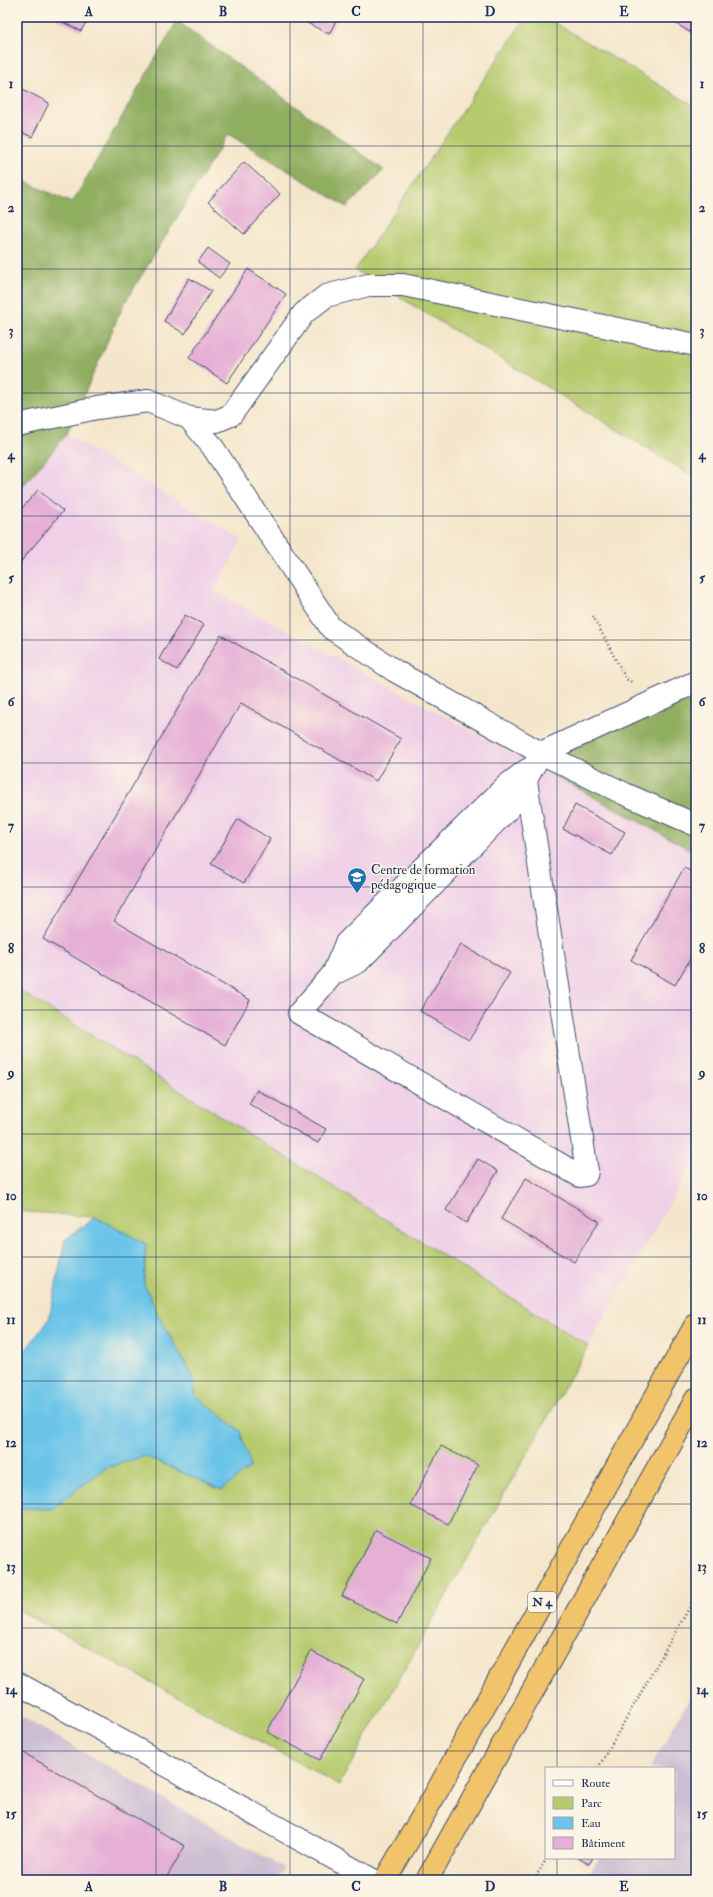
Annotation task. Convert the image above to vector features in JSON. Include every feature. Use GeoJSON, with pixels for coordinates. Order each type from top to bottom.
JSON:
{"type":"FeatureCollection","features":[{"type":"Feature","properties":{"kind":"highway","name":"N 4"},"geometry":{"type":"LineString","coordinates":[[385,1880],[436,1793],[696,1324]]}},
{"type":"Feature","properties":{"kind":"highway","name":"N 4"},"geometry":{"type":"LineString","coordinates":[[427,1880],[696,1399]]}},
{"type":"Feature","properties":{"kind":"street"},"geometry":{"type":"LineString","coordinates":[[17,425],[97,408],[148,401],[189,418],[217,421],[231,416],[304,313],[326,296],[368,285],[403,285],[696,345]]}},
{"type":"Feature","properties":{"kind":"street"},"geometry":{"type":"LineString","coordinates":[[189,418],[212,446],[331,628],[534,766],[625,794],[696,825]]}},
{"type":"Feature","properties":{"kind":"street"},"geometry":{"type":"LineString","coordinates":[[534,766],[587,1171],[586,1175],[580,1176],[299,1013],[333,974],[346,943],[507,785],[534,766],[656,700],[696,682]]}},
{"type":"Feature","properties":{"kind":"street"},"geometry":{"type":"LineString","coordinates":[[17,1683],[344,1873],[373,1880]]}},
{"type":"Feature","properties":{"kind":"path"},"geometry":{"type":"LineString","coordinates":[[593,616],[626,678],[656,700]]}},
{"type":"Feature","properties":{"kind":"path"},"geometry":{"type":"LineString","coordinates":[[599,1767],[696,1596]]}},
{"type":"Feature","properties":{"kind":"path"},"geometry":{"type":"LineString","coordinates":[[534,1880],[546,1859]]}},
{"type":"Feature","properties":{"kind":"shaded area"},"geometry":{"type":"Polygon","coordinates":[[[67,434],[242,540],[214,591],[696,853],[696,1157],[588,1346],[17,989],[17,493],[67,434]]]}},
{"type":"Feature","properties":{"kind":"shaded area"},"geometry":{"type":"Polygon","coordinates":[[[696,1687],[696,1880],[621,1880],[588,1876],[598,1859],[675,1859],[675,1767],[651,1767],[696,1687]]]}},
{"type":"Feature","properties":{"kind":"shaded area"},"geometry":{"type":"Polygon","coordinates":[[[17,1714],[284,1868],[277,1880],[17,1880],[17,1714]]]}},
{"type":"Feature","properties":{"kind":"green space"},"geometry":{"type":"Polygon","coordinates":[[[526,17],[545,17],[696,107],[696,478],[355,270],[526,17]]]}},
{"type":"Feature","properties":{"kind":"green space"},"geometry":{"type":"Polygon","coordinates":[[[177,21],[384,170],[347,207],[228,134],[123,306],[67,434],[17,493],[17,178],[72,203],[177,21]]]}},
{"type":"Feature","properties":{"kind":"green space"},"geometry":{"type":"Polygon","coordinates":[[[696,682],[696,853],[535,765],[696,682]]]}},
{"type":"Feature","properties":{"kind":"green space"},"geometry":{"type":"Polygon","coordinates":[[[17,989],[588,1346],[339,1785],[17,1609],[17,1508],[52,1509],[105,1468],[145,1456],[222,1490],[240,1431],[196,1396],[192,1375],[159,1317],[144,1284],[146,1244],[95,1217],[17,1211],[17,989]]]}},
{"type":"Feature","properties":{"kind":"water"},"geometry":{"type":"Polygon","coordinates":[[[95,1217],[146,1244],[144,1284],[159,1317],[192,1375],[196,1396],[240,1431],[251,1467],[222,1490],[145,1456],[105,1468],[52,1509],[17,1508],[17,1358],[22,1355],[49,1319],[65,1240],[95,1217]]]}},
{"type":"Feature","properties":{"kind":"building"},"geometry":{"type":"Polygon","coordinates":[[[52,17],[89,17],[81,31],[52,17]]]}},
{"type":"Feature","properties":{"kind":"building"},"geometry":{"type":"Polygon","coordinates":[[[295,17],[338,17],[329,34],[295,17]]]}},
{"type":"Feature","properties":{"kind":"building"},"geometry":{"type":"Polygon","coordinates":[[[696,17],[696,36],[667,18],[696,17]]]}},
{"type":"Feature","properties":{"kind":"building"},"geometry":{"type":"Polygon","coordinates":[[[17,86],[49,103],[32,137],[17,130],[17,86]]]}},
{"type":"Feature","properties":{"kind":"building"},"geometry":{"type":"Polygon","coordinates":[[[244,162],[280,194],[244,234],[208,202],[244,162]]]}},
{"type":"Feature","properties":{"kind":"building"},"geometry":{"type":"Polygon","coordinates":[[[208,248],[230,264],[219,278],[198,262],[208,248]]]}},
{"type":"Feature","properties":{"kind":"building"},"geometry":{"type":"Polygon","coordinates":[[[248,269],[286,294],[227,383],[189,358],[248,269]]]}},
{"type":"Feature","properties":{"kind":"building"},"geometry":{"type":"Polygon","coordinates":[[[189,278],[211,291],[185,334],[164,321],[189,278]]]}},
{"type":"Feature","properties":{"kind":"building"},"geometry":{"type":"Polygon","coordinates":[[[38,490],[63,511],[17,566],[17,514],[38,490]]]}},
{"type":"Feature","properties":{"kind":"building"},"geometry":{"type":"Polygon","coordinates":[[[185,615],[204,625],[177,670],[159,659],[185,615]]]}},
{"type":"Feature","properties":{"kind":"building"},"geometry":{"type":"Polygon","coordinates":[[[221,635],[401,739],[376,781],[241,703],[114,921],[250,1000],[225,1045],[43,939],[221,635]]]}},
{"type":"Feature","properties":{"kind":"building"},"geometry":{"type":"Polygon","coordinates":[[[575,805],[625,832],[612,855],[563,829],[575,805]]]}},
{"type":"Feature","properties":{"kind":"building"},"geometry":{"type":"Polygon","coordinates":[[[238,819],[270,839],[244,883],[211,864],[238,819]]]}},
{"type":"Feature","properties":{"kind":"building"},"geometry":{"type":"Polygon","coordinates":[[[684,868],[696,874],[696,949],[675,985],[631,960],[684,868]]]}},
{"type":"Feature","properties":{"kind":"building"},"geometry":{"type":"Polygon","coordinates":[[[461,944],[510,973],[469,1040],[420,1011],[461,944]]]}},
{"type":"Feature","properties":{"kind":"building"},"geometry":{"type":"Polygon","coordinates":[[[257,1090],[326,1129],[318,1143],[249,1104],[257,1090]]]}},
{"type":"Feature","properties":{"kind":"building"},"geometry":{"type":"Polygon","coordinates":[[[478,1159],[498,1171],[466,1223],[446,1210],[478,1159]]]}},
{"type":"Feature","properties":{"kind":"building"},"geometry":{"type":"Polygon","coordinates":[[[526,1178],[599,1221],[574,1262],[501,1219],[526,1178]]]}},
{"type":"Feature","properties":{"kind":"building"},"geometry":{"type":"Polygon","coordinates":[[[441,1446],[478,1465],[448,1524],[410,1505],[441,1446]]]}},
{"type":"Feature","properties":{"kind":"building"},"geometry":{"type":"Polygon","coordinates":[[[376,1530],[431,1558],[397,1624],[342,1596],[376,1530]]]}},
{"type":"Feature","properties":{"kind":"building"},"geometry":{"type":"Polygon","coordinates":[[[311,1651],[364,1679],[320,1760],[267,1732],[311,1651]]]}},
{"type":"Feature","properties":{"kind":"building"},"geometry":{"type":"Polygon","coordinates":[[[17,1749],[185,1846],[165,1880],[17,1879],[17,1749]]]}},
{"type":"Feature","properties":{"kind":"building"},"geometry":{"type":"Polygon","coordinates":[[[580,1859],[592,1859],[589,1864],[580,1859]]]}},
{"type":"Feature","properties":{"kind":"place","name":"Centre de formation pédagogique"},"geometry":{"type":"Point","coordinates":[357,894]}}]}
